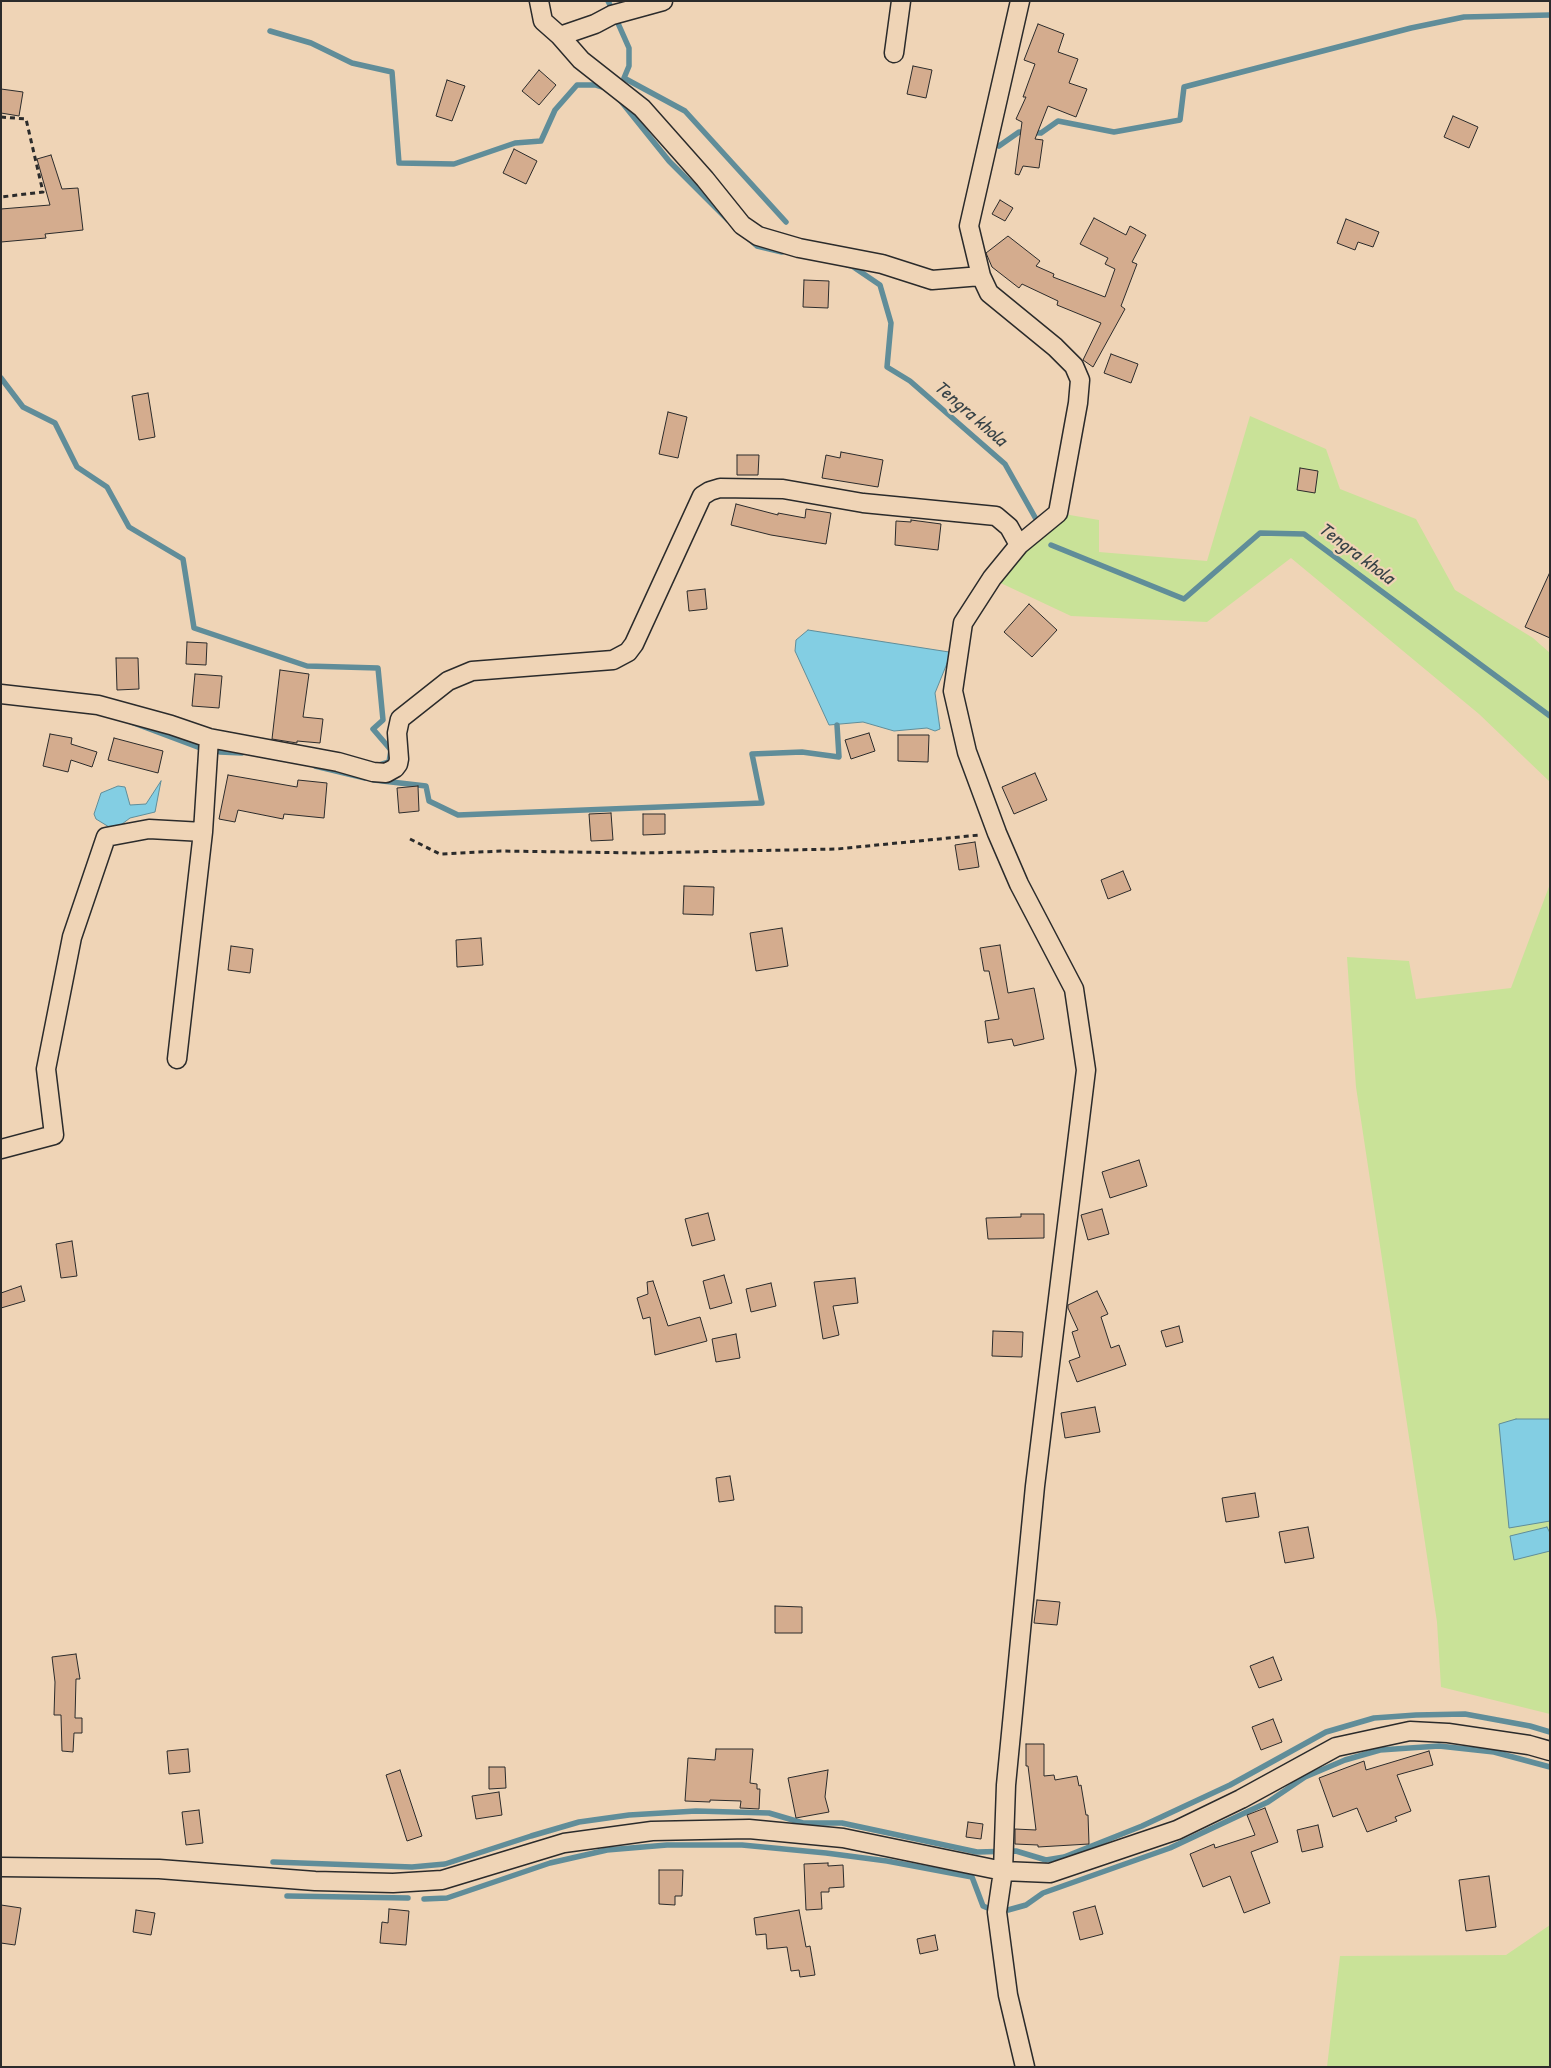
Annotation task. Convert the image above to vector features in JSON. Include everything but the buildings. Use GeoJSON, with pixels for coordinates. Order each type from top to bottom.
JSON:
{"type":"FeatureCollection","features":[{"type":"Feature","properties":{"kind":"street"},"geometry":{"type":"LineString","coordinates":[[539,1],[543,21],[560,36],[581,60],[642,108],[705,179],[737,219],[758,236],[799,248],[882,264],[932,280],[981,276]]}},
{"type":"Feature","properties":{"kind":"street"},"geometry":{"type":"LineString","coordinates":[[560,36],[595,24],[612,15],[663,1]]}},
{"type":"Feature","properties":{"kind":"street"},"geometry":{"type":"LineString","coordinates":[[894,54],[901,1]]}},
{"type":"Feature","properties":{"kind":"street"},"geometry":{"type":"LineString","coordinates":[[1020,1],[969,226],[981,276],[989,294],[1055,347],[1074,366],[1080,380],[1078,403],[1058,513],[1018,545],[992,578],[963,623],[953,691],[967,752],[997,833],[1019,884],[1074,989],[1086,1070],[1035,1486],[1006,1785],[1003,1871],[998,1912],[1008,1996],[1025,2067]]}},
{"type":"Feature","properties":{"kind":"street"},"geometry":{"type":"LineString","coordinates":[[1,694],[98,705],[170,724],[209,738],[338,762],[374,772],[390,771],[398,764],[399,759],[397,733],[400,719],[448,681],[472,671],[613,660],[628,652],[634,644],[702,496],[720,488],[783,489],[863,503],[996,516],[1009,528],[1018,545]]}},
{"type":"Feature","properties":{"kind":"street"},"geometry":{"type":"LineString","coordinates":[[177,1059],[203,832],[209,738]]}},
{"type":"Feature","properties":{"kind":"street"},"geometry":{"type":"LineString","coordinates":[[1,1149],[54,1135],[46,1070],[72,937],[106,837],[149,829],[203,832]]}},
{"type":"Feature","properties":{"kind":"street"},"geometry":{"type":"LineString","coordinates":[[1,1868],[158,1869],[315,1881],[393,1883],[442,1880],[564,1843],[652,1831],[749,1829],[843,1838],[1003,1871],[1050,1873],[1177,1830],[1241,1799],[1336,1747],[1410,1731],[1457,1734],[1529,1745],[1550,1751]]}},
{"type":"Feature","properties":{"kind":"path"},"geometry":{"type":"LineString","coordinates":[[1,117],[26,119],[43,192],[1,197]]}},
{"type":"Feature","properties":{"kind":"path"},"geometry":{"type":"LineString","coordinates":[[410,839],[440,854],[501,851],[640,853],[837,849],[997,833]]}},
{"type":"Feature","properties":{"kind":"green space"},"geometry":{"type":"Polygon","coordinates":[[[1250,416],[1326,449],[1340,489],[1416,519],[1455,590],[1533,638],[1550,653],[1550,782],[1479,714],[1291,558],[1207,622],[1071,616],[992,579],[1058,513],[1099,520],[1099,552],[1207,561],[1250,416]]]}},
{"type":"Feature","properties":{"kind":"green space"},"geometry":{"type":"Polygon","coordinates":[[[1550,884],[1550,1714],[1441,1687],[1437,1622],[1356,1087],[1347,957],[1409,961],[1416,999],[1511,988],[1550,884]]]}},
{"type":"Feature","properties":{"kind":"green space"},"geometry":{"type":"Polygon","coordinates":[[[1550,1925],[1550,2067],[1327,2067],[1340,1956],[1506,1955],[1550,1925]]]}},
{"type":"Feature","properties":{"kind":"water"},"geometry":{"type":"Polygon","coordinates":[[[808,630],[949,652],[950,656],[935,693],[940,729],[935,731],[927,728],[894,731],[863,722],[829,725],[795,651],[796,640],[808,630]]]}},
{"type":"Feature","properties":{"kind":"water"},"geometry":{"type":"Polygon","coordinates":[[[161,781],[155,812],[130,818],[114,830],[96,819],[94,814],[101,793],[118,786],[125,787],[130,805],[146,804],[161,781]]]}},
{"type":"Feature","properties":{"kind":"water"},"geometry":{"type":"Polygon","coordinates":[[[1516,1419],[1550,1419],[1550,1521],[1509,1528],[1499,1424],[1516,1419]]]}},
{"type":"Feature","properties":{"kind":"water"},"geometry":{"type":"Polygon","coordinates":[[[1547,1527],[1550,1533],[1550,1551],[1514,1560],[1510,1536],[1547,1527]]]}},
{"type":"Feature","properties":{"kind":"waterway"},"geometry":{"type":"LineString","coordinates":[[608,1],[610,5]]}},
{"type":"Feature","properties":{"kind":"waterway"},"geometry":{"type":"LineString","coordinates":[[999,146],[1019,132],[1041,133],[1058,121],[1114,132],[1180,120],[1184,87],[1411,28],[1464,17],[1550,15]]}},
{"type":"Feature","properties":{"kind":"waterway"},"geometry":{"type":"LineString","coordinates":[[617,21],[629,48],[629,66],[624,78],[685,111],[786,222]]}},
{"type":"Feature","properties":{"kind":"waterway"},"geometry":{"type":"LineString","coordinates":[[270,31],[311,43],[352,63],[392,72],[399,163],[454,164],[515,143],[541,141],[555,110],[577,85],[596,85],[609,89]]}},
{"type":"Feature","properties":{"kind":"waterway"},"geometry":{"type":"LineString","coordinates":[[620,100],[669,161],[728,220]]}},
{"type":"Feature","properties":{"kind":"waterway"},"geometry":{"type":"LineString","coordinates":[[749,239],[757,246],[782,252]]}},
{"type":"Feature","properties":{"kind":"waterway","name":"Tengra khola"},"geometry":{"type":"LineString","coordinates":[[847,265],[852,266],[880,285],[891,323],[887,367],[910,381],[1005,464],[1036,519]]}},
{"type":"Feature","properties":{"kind":"waterway"},"geometry":{"type":"LineString","coordinates":[[1,378],[23,407],[55,423],[77,467],[107,487],[129,527],[183,559],[194,628],[307,666],[378,668],[383,720],[373,729],[391,750],[389,762],[376,766]]}},
{"type":"Feature","properties":{"kind":"waterway","name":"Tengra khola"},"geometry":{"type":"LineString","coordinates":[[1051,545],[1184,599],[1260,533],[1304,534],[1550,716]]}},
{"type":"Feature","properties":{"kind":"waterway"},"geometry":{"type":"LineString","coordinates":[[131,722],[203,749]]}},
{"type":"Feature","properties":{"kind":"waterway"},"geometry":{"type":"LineString","coordinates":[[374,780],[426,786],[429,801],[458,815],[762,803],[752,754],[802,752],[839,757],[837,725]]}},
{"type":"Feature","properties":{"kind":"waterway"},"geometry":{"type":"LineString","coordinates":[[220,752],[242,753]]}},
{"type":"Feature","properties":{"kind":"waterway"},"geometry":{"type":"LineString","coordinates":[[315,766],[365,778]]}},
{"type":"Feature","properties":{"kind":"waterway"},"geometry":{"type":"LineString","coordinates":[[273,1862],[412,1867],[445,1864],[579,1822],[629,1815],[696,1811],[769,1813],[803,1823],[842,1823],[977,1852],[1016,1851],[1046,1860],[1064,1857],[1142,1826],[1230,1785],[1326,1732],[1374,1718],[1465,1714],[1530,1726],[1550,1732]]}},
{"type":"Feature","properties":{"kind":"waterway"},"geometry":{"type":"LineString","coordinates":[[1008,1910],[1026,1905],[1043,1893],[1170,1848],[1268,1802],[1305,1777],[1345,1760],[1380,1750],[1439,1746],[1494,1752],[1550,1767]]}},
{"type":"Feature","properties":{"kind":"waterway"},"geometry":{"type":"LineString","coordinates":[[424,1899],[447,1898],[550,1863],[607,1850],[667,1845],[742,1845],[887,1861],[972,1877],[983,1906],[990,1909]]}},
{"type":"Feature","properties":{"kind":"waterway"},"geometry":{"type":"LineString","coordinates":[[287,1896],[408,1898]]}}]}
